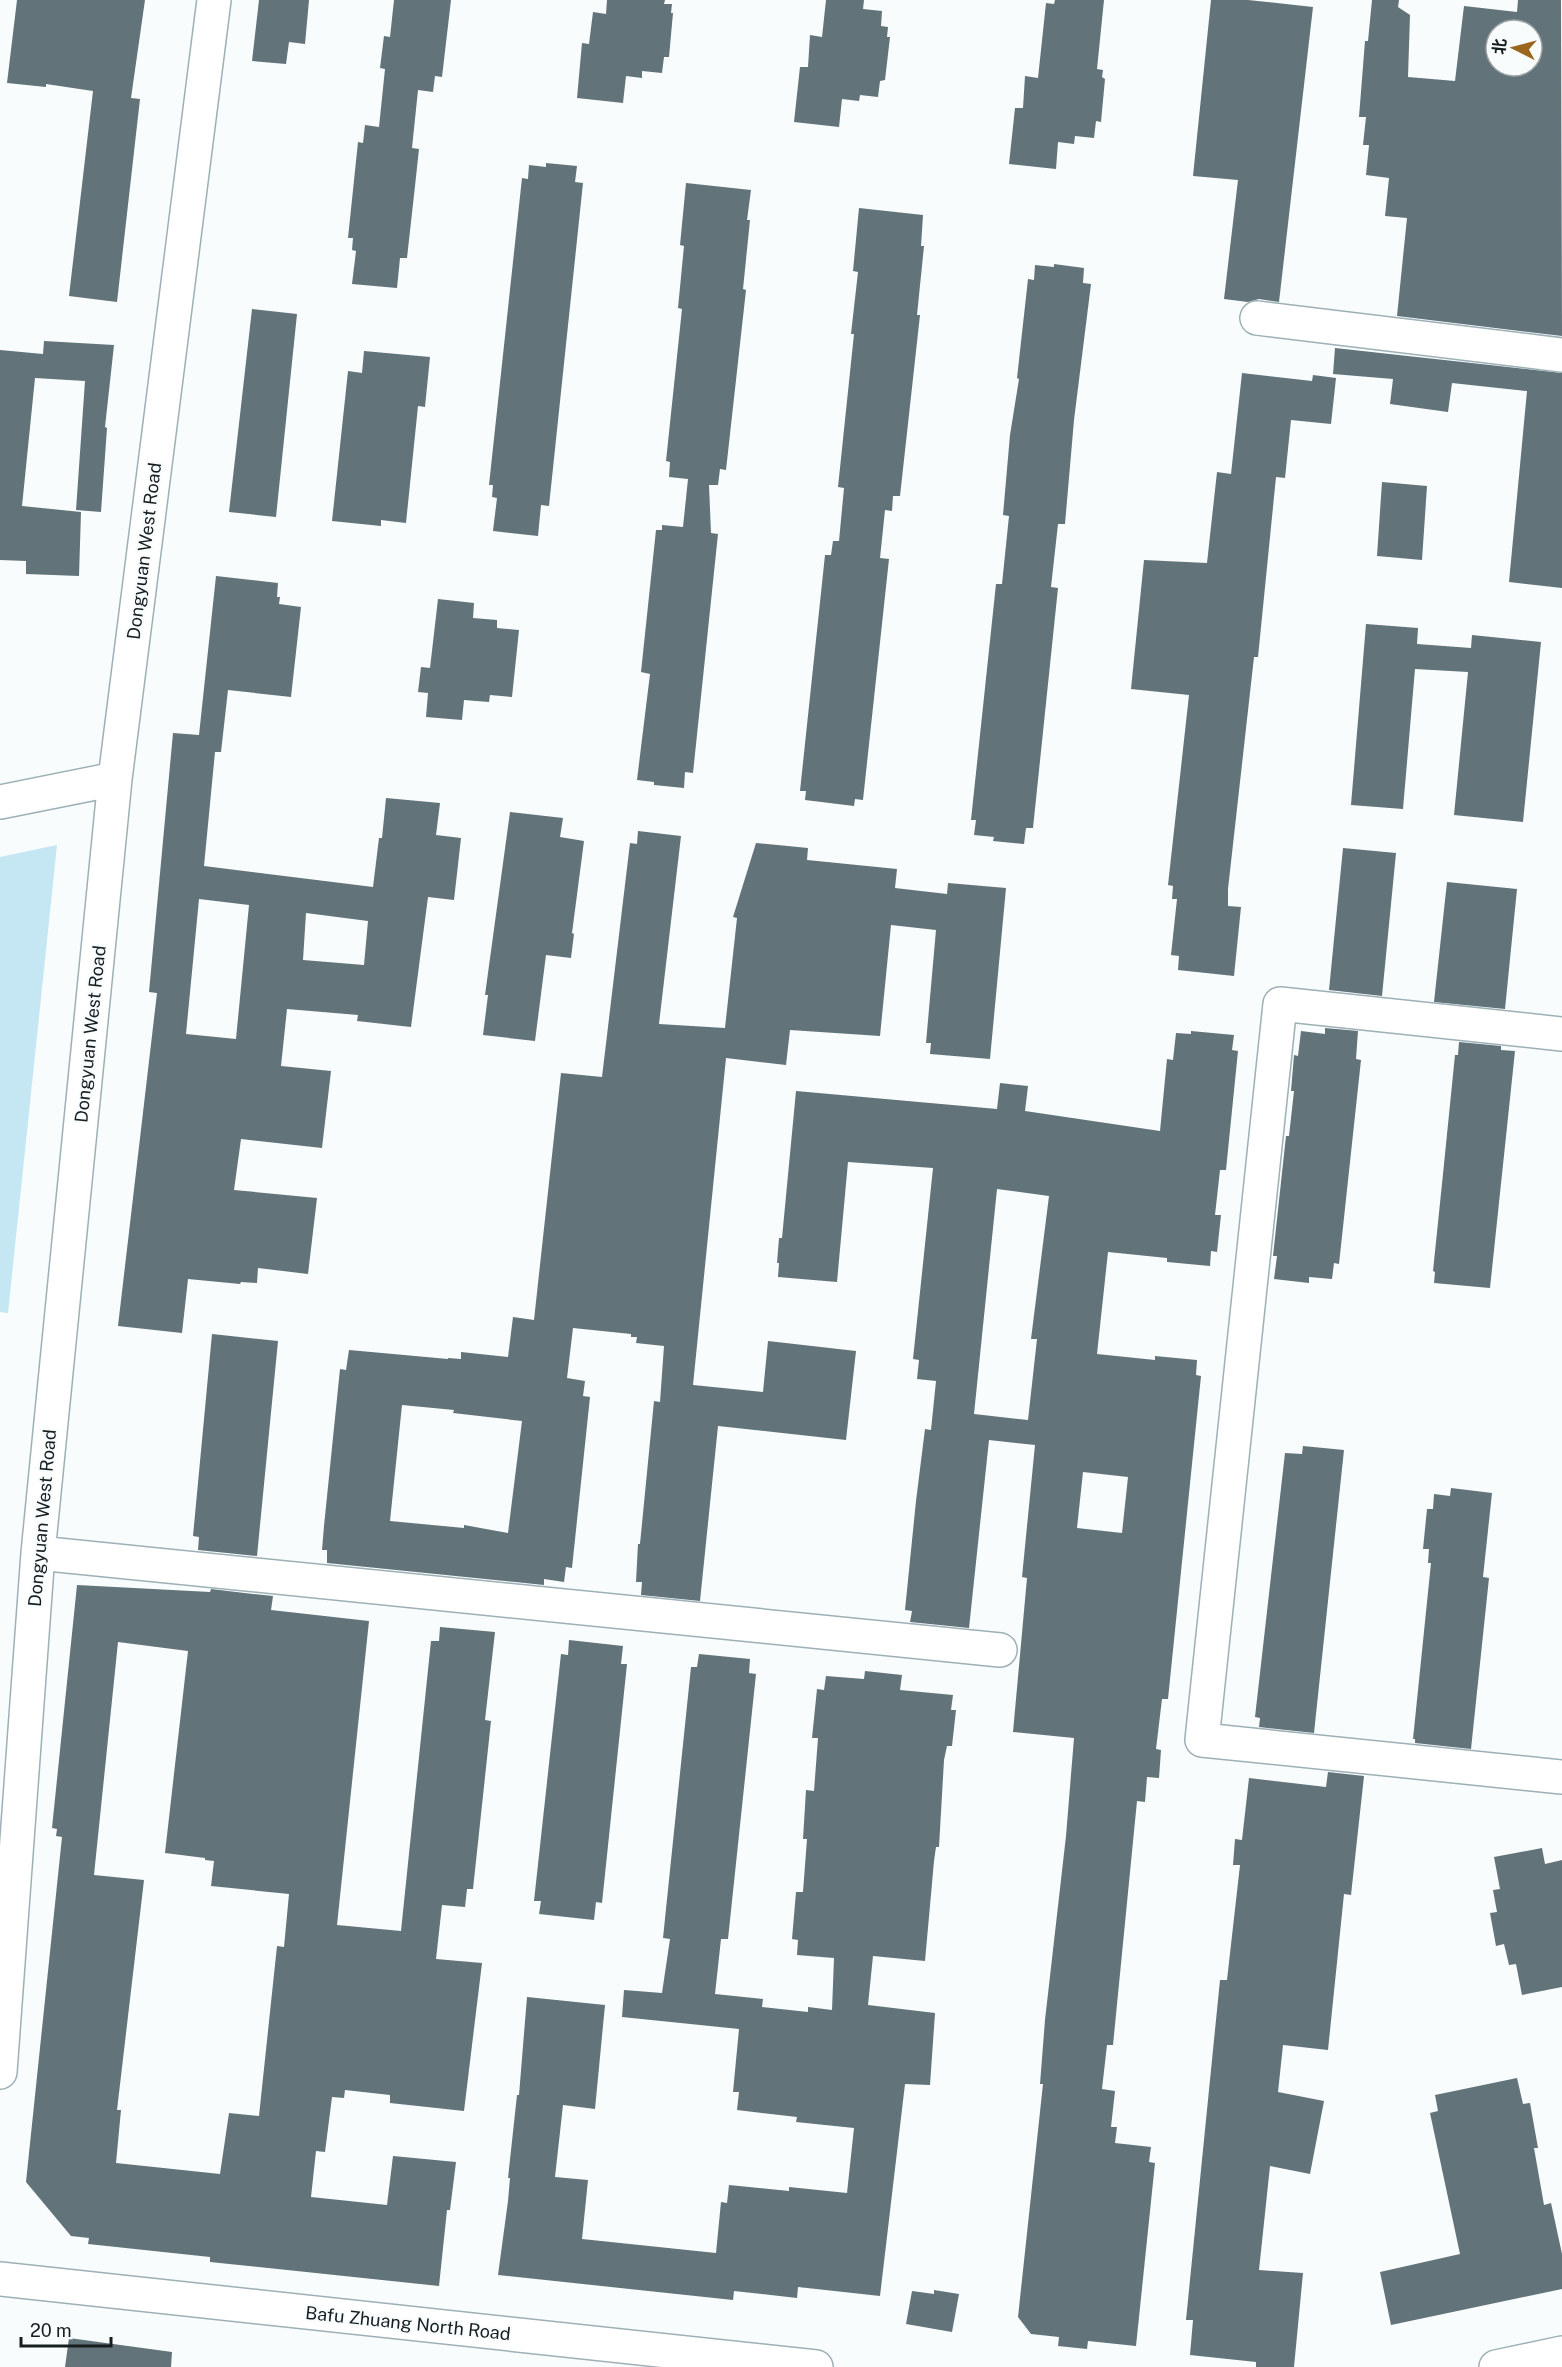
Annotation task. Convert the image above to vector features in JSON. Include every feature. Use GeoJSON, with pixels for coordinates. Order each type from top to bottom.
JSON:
{"type":"FeatureCollection","features":[{"type":"Feature","properties":{"kind":"street","name":"Dongyuan West Road"},"geometry":{"type":"LineString","coordinates":[[1,2061],[38,1553],[116,778],[214,0]]}},
{"type":"Feature","properties":{"kind":"street"},"geometry":{"type":"LineString","coordinates":[[1257,318],[1562,355]]}},
{"type":"Feature","properties":{"kind":"street"},"geometry":{"type":"LineString","coordinates":[[0,802],[116,778]]}},
{"type":"Feature","properties":{"kind":"street"},"geometry":{"type":"LineString","coordinates":[[1562,1034],[1280,1004],[1202,1740],[1562,1777]]}},
{"type":"Feature","properties":{"kind":"street"},"geometry":{"type":"LineString","coordinates":[[38,1553],[1000,1650]]}},
{"type":"Feature","properties":{"kind":"street","name":"Bafu Zhuang North Road"},"geometry":{"type":"LineString","coordinates":[[0,2279],[816,2367]]}},
{"type":"Feature","properties":{"kind":"street"},"geometry":{"type":"LineString","coordinates":[[1496,2367],[1562,2353]]}},
{"type":"Feature","properties":{"kind":"shaded area"},"geometry":{"type":"Polygon","coordinates":[[[57,845],[8,1313],[0,1312],[0,857],[57,845]]]}},
{"type":"Feature","properties":{"kind":"building"},"geometry":{"type":"Polygon","coordinates":[[[17,0],[145,0],[131,98],[140,99],[117,302],[69,296],[93,91],[46,84],[46,87],[7,83],[17,0]]]}},
{"type":"Feature","properties":{"kind":"building"},"geometry":{"type":"Polygon","coordinates":[[[259,0],[309,0],[305,44],[289,42],[286,64],[252,61],[259,0]]]}},
{"type":"Feature","properties":{"kind":"building"},"geometry":{"type":"Polygon","coordinates":[[[394,0],[451,0],[442,77],[435,76],[433,92],[418,90],[412,148],[419,149],[407,258],[400,258],[397,288],[352,284],[356,251],[352,250],[353,238],[348,238],[358,142],[363,143],[365,125],[379,127],[385,69],[380,68],[384,36],[390,37],[394,0]]]}},
{"type":"Feature","properties":{"kind":"building"},"geometry":{"type":"Polygon","coordinates":[[[607,0],[665,0],[664,4],[672,4],[669,57],[664,57],[662,73],[642,71],[642,78],[626,76],[623,103],[577,98],[582,43],[589,44],[593,12],[606,14],[607,0]]]}},
{"type":"Feature","properties":{"kind":"building"},"geometry":{"type":"Polygon","coordinates":[[[826,0],[864,0],[863,9],[882,11],[881,26],[888,27],[887,37],[890,37],[885,80],[880,81],[878,97],[860,95],[859,101],[842,99],[839,127],[794,122],[800,67],[808,67],[810,35],[822,37],[826,0]]]}},
{"type":"Feature","properties":{"kind":"building"},"geometry":{"type":"Polygon","coordinates":[[[1055,0],[1104,0],[1097,69],[1103,70],[1102,77],[1105,79],[1101,122],[1096,121],[1094,138],[1075,136],[1074,144],[1058,142],[1056,169],[1009,164],[1015,108],[1023,108],[1025,76],[1038,78],[1046,3],[1054,4],[1055,0]]]}},
{"type":"Feature","properties":{"kind":"building"},"geometry":{"type":"Polygon","coordinates":[[[1211,0],[1248,0],[1313,7],[1279,302],[1259,299],[1248,302],[1224,299],[1238,180],[1193,176],[1211,0]]]}},
{"type":"Feature","properties":{"kind":"building"},"geometry":{"type":"Polygon","coordinates":[[[1372,0],[1399,0],[1398,7],[1410,15],[1408,77],[1455,81],[1464,6],[1517,12],[1518,0],[1561,0],[1562,336],[1397,316],[1407,218],[1385,216],[1389,178],[1366,175],[1369,145],[1363,145],[1366,117],[1359,117],[1365,41],[1368,41],[1372,0]]]}},
{"type":"Feature","properties":{"kind":"building"},"geometry":{"type":"Polygon","coordinates":[[[546,163],[577,166],[575,182],[583,183],[549,506],[541,505],[538,536],[493,531],[497,498],[492,497],[493,485],[489,485],[522,178],[528,179],[529,165],[546,167],[546,163]]]}},
{"type":"Feature","properties":{"kind":"building"},"geometry":{"type":"Polygon","coordinates":[[[686,183],[751,190],[743,289],[746,290],[726,470],[720,469],[718,485],[709,485],[711,533],[718,534],[693,773],[685,772],[684,788],[654,785],[654,782],[637,780],[650,674],[641,672],[656,530],[662,530],[662,525],[683,527],[688,479],[669,477],[670,462],[666,461],[682,309],[678,308],[684,246],[680,245],[686,183]]]}},
{"type":"Feature","properties":{"kind":"building"},"geometry":{"type":"Polygon","coordinates":[[[859,208],[923,215],[921,246],[924,246],[917,315],[920,315],[900,496],[893,496],[892,511],[885,510],[880,558],[889,559],[863,800],[855,799],[854,806],[805,800],[806,791],[800,791],[825,555],[831,555],[833,541],[839,541],[844,488],[838,487],[854,334],[851,334],[858,272],[853,271],[859,208]]]}},
{"type":"Feature","properties":{"kind":"building"},"geometry":{"type":"Polygon","coordinates":[[[1054,264],[1084,268],[1083,283],[1091,284],[1074,420],[1065,524],[1058,524],[1051,587],[1058,588],[1033,828],[1026,828],[1024,844],[993,841],[994,837],[974,835],[976,820],[971,820],[996,584],[1002,584],[1009,516],[1003,515],[1028,279],[1034,280],[1035,265],[1054,267],[1054,264]]]}},
{"type":"Feature","properties":{"kind":"building"},"geometry":{"type":"Polygon","coordinates":[[[252,309],[297,314],[276,517],[229,512],[252,309]]]}},
{"type":"Feature","properties":{"kind":"building"},"geometry":{"type":"Polygon","coordinates":[[[44,341],[114,345],[105,427],[107,428],[101,512],[76,510],[85,381],[35,378],[22,506],[81,512],[79,576],[26,574],[26,561],[0,560],[0,350],[43,354],[44,341]]]}},
{"type":"Feature","properties":{"kind":"building"},"geometry":{"type":"Polygon","coordinates":[[[1335,348],[1562,373],[1562,588],[1509,582],[1527,391],[1452,383],[1448,412],[1390,404],[1393,379],[1333,374],[1335,348]]]}},
{"type":"Feature","properties":{"kind":"building"},"geometry":{"type":"Polygon","coordinates":[[[364,351],[430,357],[425,407],[418,406],[406,523],[381,520],[381,526],[332,521],[348,371],[362,373],[364,351]]]}},
{"type":"Feature","properties":{"kind":"building"},"geometry":{"type":"Polygon","coordinates":[[[1242,373],[1312,381],[1313,375],[1336,378],[1331,424],[1291,420],[1285,478],[1276,477],[1258,657],[1254,657],[1228,889],[1228,906],[1241,907],[1234,976],[1178,970],[1179,956],[1171,955],[1177,899],[1172,899],[1173,886],[1168,885],[1189,695],[1131,689],[1144,560],[1207,563],[1217,472],[1231,474],[1242,373]]]}},
{"type":"Feature","properties":{"kind":"building"},"geometry":{"type":"Polygon","coordinates":[[[1382,482],[1427,486],[1422,560],[1377,556],[1382,482]]]}},
{"type":"Feature","properties":{"kind":"building"},"geometry":{"type":"Polygon","coordinates":[[[216,576],[278,583],[279,604],[301,607],[291,697],[228,690],[221,752],[215,752],[204,866],[373,887],[379,838],[382,838],[386,798],[440,803],[436,835],[461,838],[454,900],[428,897],[411,1027],[357,1021],[358,1015],[287,1009],[281,1066],[331,1071],[322,1148],[241,1139],[234,1190],[317,1198],[308,1274],[258,1268],[257,1283],[241,1282],[240,1284],[188,1279],[182,1333],[118,1326],[157,993],[149,992],[173,733],[199,735],[216,576]],[[199,899],[186,1034],[236,1039],[249,905],[199,899]],[[306,913],[303,960],[364,965],[368,921],[306,913]]]}},
{"type":"Feature","properties":{"kind":"building"},"geometry":{"type":"Polygon","coordinates":[[[438,599],[474,603],[473,618],[497,620],[497,628],[519,630],[512,697],[490,695],[489,702],[464,700],[462,720],[426,717],[428,693],[418,692],[421,667],[430,668],[438,599]]]}},
{"type":"Feature","properties":{"kind":"building"},"geometry":{"type":"Polygon","coordinates":[[[1366,624],[1418,628],[1417,644],[1471,648],[1472,635],[1541,642],[1523,822],[1454,815],[1468,672],[1415,669],[1403,809],[1351,805],[1366,624]]]}},
{"type":"Feature","properties":{"kind":"building"},"geometry":{"type":"Polygon","coordinates":[[[510,812],[563,818],[560,837],[584,841],[571,958],[546,955],[535,1041],[483,1035],[488,995],[485,995],[510,812]]]}},
{"type":"Feature","properties":{"kind":"building"},"geometry":{"type":"Polygon","coordinates":[[[638,831],[681,836],[659,1024],[725,1028],[737,918],[733,917],[756,843],[808,848],[807,860],[897,869],[895,888],[947,894],[948,883],[1006,888],[990,1059],[930,1054],[931,1043],[926,1043],[936,930],[891,925],[880,1036],[790,1030],[786,1065],[726,1058],[693,1385],[763,1392],[768,1341],[856,1351],[846,1440],[718,1426],[700,1601],[641,1595],[642,1582],[636,1582],[638,1544],[640,1544],[654,1401],[660,1402],[664,1346],[636,1343],[637,1337],[631,1337],[631,1334],[573,1328],[567,1378],[585,1381],[583,1396],[590,1397],[572,1568],[566,1567],[564,1582],[544,1579],[544,1585],[327,1563],[327,1550],[322,1550],[340,1369],[346,1370],[349,1350],[448,1359],[461,1359],[461,1352],[508,1357],[513,1317],[534,1320],[561,1073],[602,1077],[630,843],[637,844],[638,831]],[[402,1405],[390,1521],[464,1528],[464,1525],[508,1533],[522,1421],[453,1413],[454,1410],[402,1405]]]}},
{"type":"Feature","properties":{"kind":"building"},"geometry":{"type":"Polygon","coordinates":[[[1343,848],[1396,853],[1382,996],[1329,990],[1343,848]]]}},
{"type":"Feature","properties":{"kind":"building"},"geometry":{"type":"Polygon","coordinates":[[[1447,882],[1517,889],[1505,1009],[1434,1002],[1447,882]]]}},
{"type":"Feature","properties":{"kind":"building"},"geometry":{"type":"Polygon","coordinates":[[[1325,1028],[1358,1031],[1356,1059],[1361,1060],[1339,1264],[1334,1263],[1332,1279],[1309,1277],[1309,1283],[1274,1279],[1277,1256],[1273,1256],[1286,1136],[1289,1136],[1294,1091],[1291,1091],[1294,1055],[1298,1056],[1301,1031],[1325,1034],[1325,1028]]]}},
{"type":"Feature","properties":{"kind":"building"},"geometry":{"type":"Polygon","coordinates":[[[1191,1031],[1234,1035],[1232,1050],[1238,1051],[1226,1170],[1220,1170],[1215,1215],[1221,1215],[1217,1252],[1211,1251],[1210,1266],[1167,1262],[1167,1258],[1108,1252],[1097,1354],[1155,1360],[1155,1356],[1197,1360],[1196,1375],[1201,1376],[1168,1699],[1162,1699],[1156,1749],[1161,1750],[1159,1778],[1147,1777],[1145,1802],[1137,1801],[1113,2045],[1107,2045],[1102,2089],[1115,2091],[1111,2127],[1117,2127],[1115,2143],[1151,2147],[1149,2162],[1155,2163],[1136,2346],[1088,2341],[1087,2349],[1058,2346],[1059,2337],[1031,2334],[1018,2317],[1043,2084],[1040,2084],[1045,2020],[1066,1836],[1074,1738],[1013,1732],[1027,1578],[1022,1577],[1035,1445],[989,1440],[969,1628],[910,1622],[912,1611],[905,1610],[916,1501],[925,1429],[931,1430],[936,1381],[917,1379],[919,1360],[913,1359],[933,1168],[848,1162],[837,1282],[778,1277],[779,1263],[777,1263],[779,1238],[782,1238],[796,1091],[997,1109],[1000,1083],[1028,1086],[1025,1111],[1160,1131],[1167,1059],[1173,1060],[1176,1033],[1191,1034],[1191,1031]],[[997,1189],[974,1414],[1028,1420],[1037,1339],[1031,1339],[1049,1196],[997,1189]],[[1083,1472],[1077,1528],[1122,1533],[1128,1477],[1083,1472]]]}},
{"type":"Feature","properties":{"kind":"building"},"geometry":{"type":"Polygon","coordinates":[[[1459,1042],[1501,1046],[1501,1050],[1515,1051],[1490,1288],[1434,1283],[1435,1272],[1433,1271],[1455,1055],[1458,1055],[1459,1042]]]}},
{"type":"Feature","properties":{"kind":"building"},"geometry":{"type":"Polygon","coordinates":[[[212,1334],[278,1341],[257,1556],[198,1550],[199,1537],[193,1536],[212,1334]]]}},
{"type":"Feature","properties":{"kind":"building"},"geometry":{"type":"Polygon","coordinates":[[[1303,1446],[1344,1450],[1314,1733],[1259,1727],[1260,1718],[1255,1717],[1285,1453],[1302,1454],[1303,1446]]]}},
{"type":"Feature","properties":{"kind":"building"},"geometry":{"type":"Polygon","coordinates":[[[1451,1488],[1492,1493],[1483,1577],[1489,1578],[1471,1749],[1415,1743],[1413,1739],[1431,1563],[1428,1563],[1429,1549],[1423,1549],[1427,1509],[1433,1509],[1434,1494],[1450,1496],[1451,1488]]]}},
{"type":"Feature","properties":{"kind":"building"},"geometry":{"type":"Polygon","coordinates":[[[77,1585],[210,1592],[211,1589],[273,1596],[271,1610],[369,1621],[337,1925],[401,1931],[431,1641],[439,1641],[440,1627],[495,1632],[485,1720],[491,1721],[473,1889],[467,1889],[465,1907],[442,1905],[436,1959],[482,1963],[464,2111],[390,2103],[390,2095],[345,2090],[344,2098],[332,2097],[325,2152],[316,2151],[311,2197],[387,2205],[393,2156],[456,2162],[450,2210],[447,2210],[439,2286],[210,2262],[210,2257],[88,2244],[89,2238],[71,2236],[26,2182],[62,1837],[56,1836],[57,1829],[52,1828],[77,1585]],[[118,1642],[94,1875],[144,1880],[117,2110],[121,2110],[116,2163],[220,2174],[229,2113],[259,2116],[277,1946],[284,1947],[289,1894],[211,1886],[214,1861],[165,1853],[188,1651],[118,1642]]]}},
{"type":"Feature","properties":{"kind":"building"},"geometry":{"type":"Polygon","coordinates":[[[569,1640],[623,1646],[621,1664],[627,1664],[602,1903],[596,1902],[594,1920],[539,1914],[541,1901],[534,1901],[561,1654],[568,1655],[569,1640]]]}},
{"type":"Feature","properties":{"kind":"building"},"geometry":{"type":"Polygon","coordinates":[[[699,1654],[750,1659],[749,1673],[756,1674],[728,1939],[721,1939],[715,1994],[763,1999],[762,2007],[808,2012],[808,2007],[832,2010],[834,1958],[797,1955],[798,1940],[792,1939],[796,1892],[803,1892],[807,1839],[803,1839],[806,1790],[814,1791],[818,1738],[812,1738],[817,1689],[824,1690],[826,1676],[864,1679],[865,1671],[902,1675],[900,1690],[953,1695],[951,1710],[956,1710],[952,1746],[947,1746],[944,1760],[939,1847],[936,1847],[934,1861],[925,1961],[873,1956],[868,2005],[935,2013],[930,2085],[905,2084],[880,2296],[798,2287],[797,2298],[734,2291],[733,2300],[498,2275],[508,2201],[510,2178],[508,2178],[517,2095],[519,2095],[527,1997],[605,2005],[595,2109],[563,2105],[555,2177],[588,2180],[582,2239],[716,2253],[721,2202],[727,2203],[729,2185],[789,2191],[789,2187],[847,2193],[854,2128],[796,2122],[797,2117],[737,2110],[739,2092],[733,2092],[739,2029],[622,2017],[624,1990],[662,1993],[670,1939],[663,1938],[691,1667],[697,1667],[699,1654]]]}},
{"type":"Feature","properties":{"kind":"building"},"geometry":{"type":"Polygon","coordinates":[[[1328,1772],[1364,1776],[1351,1895],[1344,1894],[1328,2050],[1283,2045],[1278,2092],[1324,2101],[1310,2174],[1270,2166],[1259,2270],[1303,2273],[1294,2367],[1256,2367],[1256,2362],[1190,2355],[1193,2320],[1186,2320],[1220,1980],[1227,1980],[1240,1865],[1233,1865],[1235,1839],[1242,1840],[1249,1778],[1326,1787],[1328,1772]]]}},
{"type":"Feature","properties":{"kind":"building"},"geometry":{"type":"Polygon","coordinates":[[[1542,1848],[1545,1864],[1562,1860],[1562,1987],[1522,1995],[1516,1964],[1509,1965],[1504,1944],[1496,1946],[1490,1913],[1497,1912],[1493,1890],[1500,1889],[1494,1857],[1542,1848]]]}},
{"type":"Feature","properties":{"kind":"building"},"geometry":{"type":"Polygon","coordinates":[[[1517,2078],[1523,2104],[1530,2103],[1538,2148],[1534,2148],[1544,2205],[1551,2203],[1562,2254],[1562,2289],[1391,2325],[1380,2272],[1460,2254],[1430,2113],[1438,2111],[1435,2095],[1517,2078]]]}},
{"type":"Feature","properties":{"kind":"building"},"geometry":{"type":"Polygon","coordinates":[[[934,2290],[959,2294],[952,2332],[906,2324],[912,2291],[934,2294],[934,2290]]]}},
{"type":"Feature","properties":{"kind":"building"},"geometry":{"type":"Polygon","coordinates":[[[69,2338],[172,2352],[171,2367],[65,2367],[69,2338]]]}}]}
